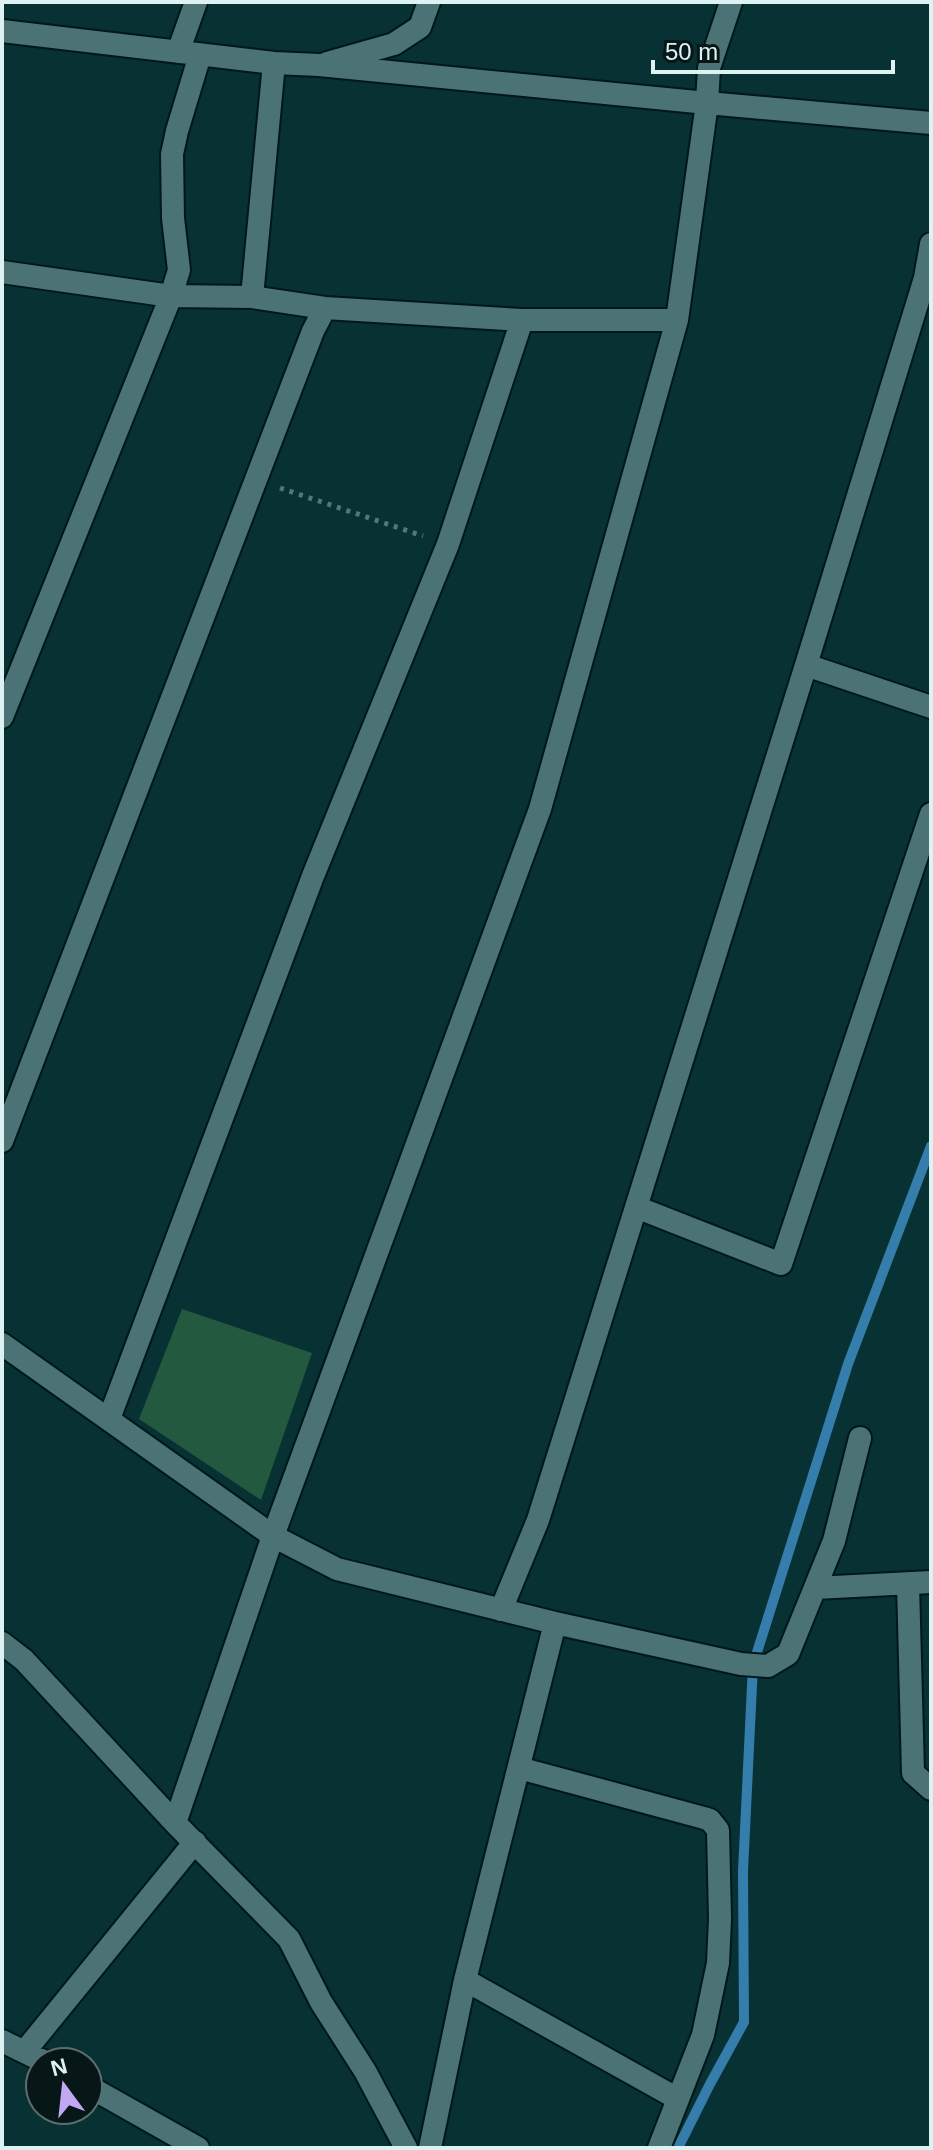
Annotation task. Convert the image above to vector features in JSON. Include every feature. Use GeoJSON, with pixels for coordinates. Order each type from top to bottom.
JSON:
{"type":"FeatureCollection","features":[{"type":"Feature","properties":{"kind":"street"},"geometry":{"type":"LineString","coordinates":[[2,717],[179,270],[173,218],[172,154],[196,2]]}},
{"type":"Feature","properties":{"kind":"street"},"geometry":{"type":"LineString","coordinates":[[319,65],[394,44],[420,27],[429,2]]}},
{"type":"Feature","properties":{"kind":"street"},"geometry":{"type":"LineString","coordinates":[[175,1823],[273,1536],[540,809],[677,320],[707,103],[709,68],[731,2]]}},
{"type":"Feature","properties":{"kind":"street"},"geometry":{"type":"LineString","coordinates":[[2,31],[274,63],[931,123]]}},
{"type":"Feature","properties":{"kind":"street"},"geometry":{"type":"LineString","coordinates":[[252,297],[274,63]]}},
{"type":"Feature","properties":{"kind":"street"},"geometry":{"type":"LineString","coordinates":[[501,1610],[538,1520],[806,665],[925,278],[931,244]]}},
{"type":"Feature","properties":{"kind":"street"},"geometry":{"type":"LineString","coordinates":[[2,272],[171,296],[252,297],[325,308],[522,320],[677,320]]}},
{"type":"Feature","properties":{"kind":"street"},"geometry":{"type":"LineString","coordinates":[[2,1141],[313,331],[325,308]]}},
{"type":"Feature","properties":{"kind":"street"},"geometry":{"type":"LineString","coordinates":[[109,1419],[313,876],[448,544],[522,320]]}},
{"type":"Feature","properties":{"kind":"street"},"geometry":{"type":"LineString","coordinates":[[806,665],[931,707]]}},
{"type":"Feature","properties":{"kind":"street"},"geometry":{"type":"LineString","coordinates":[[636,1207],[781,1264],[931,814]]}},
{"type":"Feature","properties":{"kind":"street"},"geometry":{"type":"LineString","coordinates":[[2,1344],[273,1536],[337,1569],[555,1623],[741,1664],[768,1666],[788,1654],[834,1541],[860,1438]]}},
{"type":"Feature","properties":{"kind":"street"},"geometry":{"type":"LineString","coordinates":[[815,1588],[931,1582]]}},
{"type":"Feature","properties":{"kind":"street"},"geometry":{"type":"LineString","coordinates":[[908,1584],[913,1773],[931,1789]]}},
{"type":"Feature","properties":{"kind":"street"},"geometry":{"type":"LineString","coordinates":[[430,2148],[465,1980],[555,1623]]}},
{"type":"Feature","properties":{"kind":"street"},"geometry":{"type":"LineString","coordinates":[[2,1643],[24,1660],[175,1823],[289,1939],[321,2002],[365,2071],[406,2148]]}},
{"type":"Feature","properties":{"kind":"street"},"geometry":{"type":"LineString","coordinates":[[519,1768],[704,1818],[718,1830],[718,1963],[703,2035],[659,2148]]}},
{"type":"Feature","properties":{"kind":"street"},"geometry":{"type":"LineString","coordinates":[[29,2046],[195,1842]]}},
{"type":"Feature","properties":{"kind":"street"},"geometry":{"type":"LineString","coordinates":[[465,1980],[678,2099]]}},
{"type":"Feature","properties":{"kind":"street"},"geometry":{"type":"LineString","coordinates":[[2,2041],[24,2051]]}},
{"type":"Feature","properties":{"kind":"street"},"geometry":{"type":"LineString","coordinates":[[104,2095],[198,2148]]}},
{"type":"Feature","properties":{"kind":"path"},"geometry":{"type":"LineString","coordinates":[[257,480],[448,544]]}},
{"type":"Feature","properties":{"kind":"green space"},"geometry":{"type":"Polygon","coordinates":[[[182,1309],[312,1353],[261,1500],[139,1419],[182,1309]]]}},
{"type":"Feature","properties":{"kind":"waterway"},"geometry":{"type":"LineString","coordinates":[[678,2148],[744,2022],[743,1871],[753,1665],[848,1364],[931,1146]]}}]}
